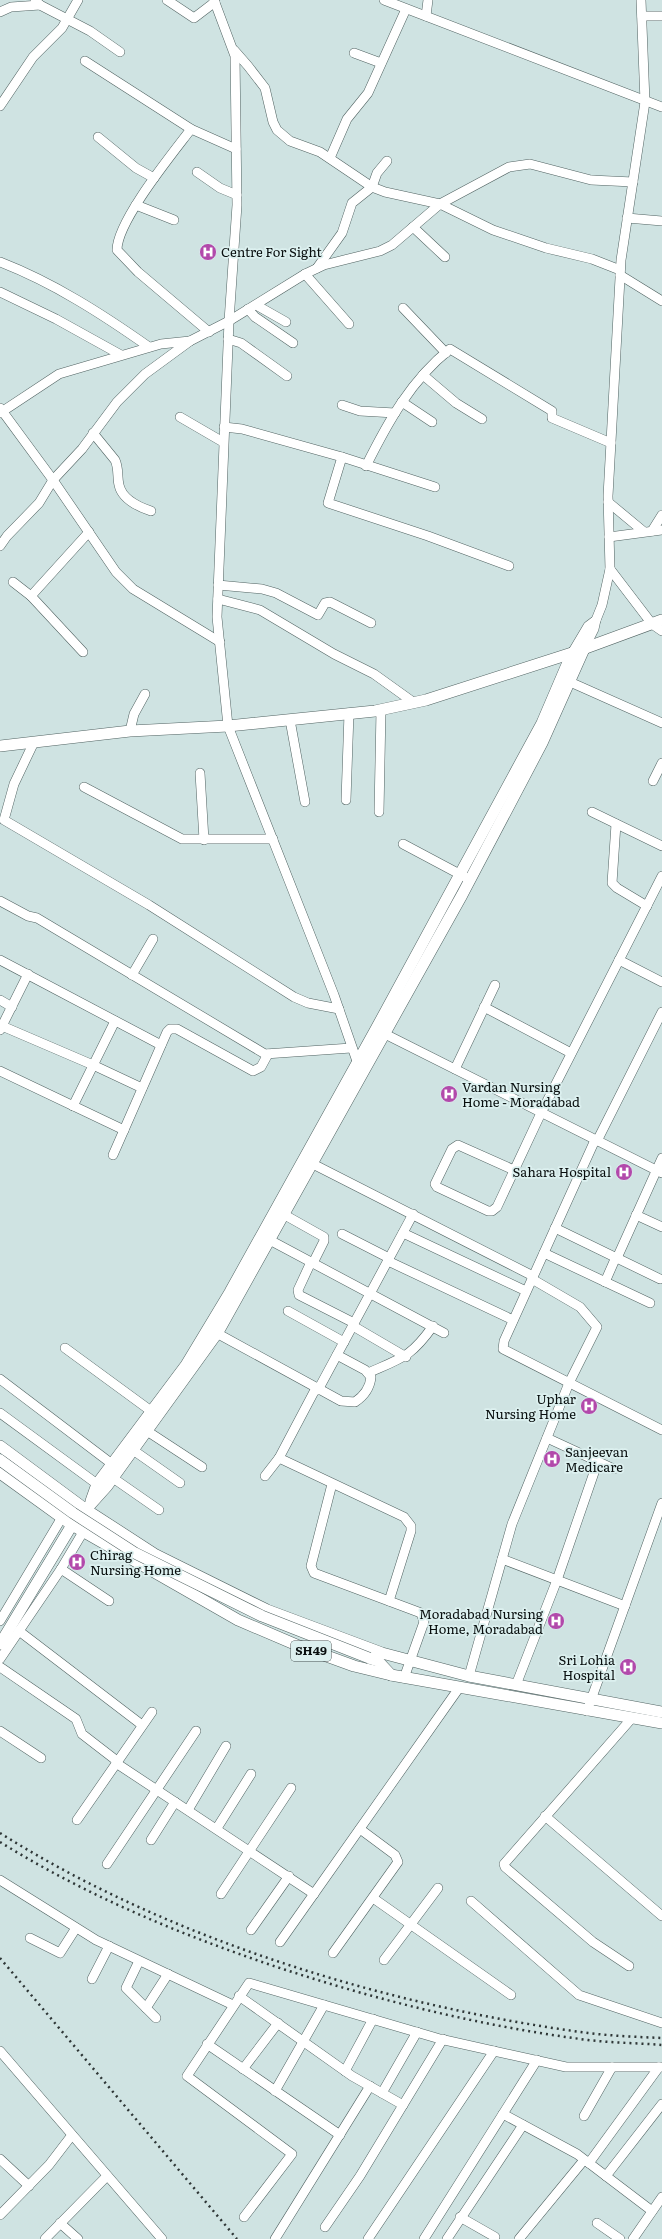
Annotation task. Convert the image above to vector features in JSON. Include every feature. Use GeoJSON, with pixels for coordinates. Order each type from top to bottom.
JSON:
{"type":"FeatureCollection","features":[{"type":"Feature","properties":{"kind":"main road"},"geometry":{"type":"LineString","coordinates":[[1,748],[34,742],[130,731],[228,726],[381,710],[413,702],[572,653],[657,622]]}},
{"type":"Feature","properties":{"kind":"main road"},"geometry":{"type":"LineString","coordinates":[[265,1238],[282,1214],[356,1063],[381,1032],[470,880],[542,743],[584,648]]}},
{"type":"Feature","properties":{"kind":"main road"},"geometry":{"type":"LineString","coordinates":[[0,1644],[72,1526],[87,1506],[113,1478],[147,1431],[167,1396],[212,1331],[308,1161],[362,1073],[460,874],[542,723],[572,653]]}},
{"type":"Feature","properties":{"kind":"main road"},"geometry":{"type":"LineString","coordinates":[[87,1506],[97,1484],[151,1411],[167,1396]]}},
{"type":"Feature","properties":{"kind":"main road","name":"SH49"},"geometry":{"type":"LineString","coordinates":[[0,1446],[156,1555],[267,1610],[395,1656],[469,1676],[662,1712]]}},
{"type":"Feature","properties":{"kind":"main road","name":"SH49"},"geometry":{"type":"LineString","coordinates":[[0,1460],[73,1513],[135,1553],[262,1616],[373,1659],[391,1676]]}},
{"type":"Feature","properties":{"kind":"main road","name":"SH49"},"geometry":{"type":"LineString","coordinates":[[0,1473],[72,1526],[238,1620],[299,1646],[354,1666],[391,1676],[662,1723]]}},
{"type":"Feature","properties":{"kind":"main road"},"geometry":{"type":"LineString","coordinates":[[373,1659],[395,1656]]}},
{"type":"Feature","properties":{"kind":"street"},"geometry":{"type":"LineString","coordinates":[[0,106],[33,57],[62,28],[78,0]]}},
{"type":"Feature","properties":{"kind":"street"},"geometry":{"type":"LineString","coordinates":[[167,0],[194,18],[214,1],[235,56],[237,195],[228,339],[218,585],[220,642],[228,726],[338,1008],[356,1063],[362,1073]]}},
{"type":"Feature","properties":{"kind":"street"},"geometry":{"type":"LineString","coordinates":[[384,0],[645,102],[662,107]]}},
{"type":"Feature","properties":{"kind":"street"},"geometry":{"type":"LineString","coordinates":[[426,16],[428,0]]}},
{"type":"Feature","properties":{"kind":"street"},"geometry":{"type":"LineString","coordinates":[[584,648],[594,629],[602,606],[610,569],[608,502],[620,273],[645,102],[641,0]]}},
{"type":"Feature","properties":{"kind":"street"},"geometry":{"type":"LineString","coordinates":[[0,12],[11,7],[38,2],[90,31],[120,52]]}},
{"type":"Feature","properties":{"kind":"street"},"geometry":{"type":"LineString","coordinates":[[330,158],[347,119],[368,93],[406,9]]}},
{"type":"Feature","properties":{"kind":"street"},"geometry":{"type":"LineString","coordinates":[[642,16],[662,16]]}},
{"type":"Feature","properties":{"kind":"street"},"geometry":{"type":"LineString","coordinates":[[233,49],[264,88],[273,122],[277,130],[290,141],[320,152],[372,187],[385,192],[440,204],[494,230],[546,248],[592,259],[620,273],[662,301]]}},
{"type":"Feature","properties":{"kind":"street"},"geometry":{"type":"LineString","coordinates":[[354,53],[381,63]]}},
{"type":"Feature","properties":{"kind":"street"},"geometry":{"type":"LineString","coordinates":[[85,61],[191,129],[236,149]]}},
{"type":"Feature","properties":{"kind":"street"},"geometry":{"type":"LineString","coordinates":[[191,129],[154,178],[136,205],[118,240],[117,250],[138,272],[209,332]]}},
{"type":"Feature","properties":{"kind":"street"},"geometry":{"type":"LineString","coordinates":[[98,137],[136,168],[154,178]]}},
{"type":"Feature","properties":{"kind":"street"},"geometry":{"type":"LineString","coordinates":[[316,269],[336,243],[352,203],[372,187],[377,173],[387,161]]}},
{"type":"Feature","properties":{"kind":"street"},"geometry":{"type":"LineString","coordinates":[[0,546],[7,536],[39,503],[53,480],[117,402],[144,374],[190,341],[229,321],[305,274],[316,269],[380,251],[392,245],[440,204],[509,167],[520,164],[530,164],[591,180],[633,182]]}},
{"type":"Feature","properties":{"kind":"street"},"geometry":{"type":"LineString","coordinates":[[197,172],[220,188],[237,195]]}},
{"type":"Feature","properties":{"kind":"street"},"geometry":{"type":"LineString","coordinates":[[136,205],[174,220]]}},
{"type":"Feature","properties":{"kind":"street"},"geometry":{"type":"LineString","coordinates":[[627,218],[662,220]]}},
{"type":"Feature","properties":{"kind":"street"},"geometry":{"type":"LineString","coordinates":[[413,227],[446,257]]}},
{"type":"Feature","properties":{"kind":"street"},"geometry":{"type":"LineString","coordinates":[[0,262],[60,288],[149,347]]}},
{"type":"Feature","properties":{"kind":"street"},"geometry":{"type":"LineString","coordinates":[[305,274],[349,324]]}},
{"type":"Feature","properties":{"kind":"street"},"geometry":{"type":"LineString","coordinates":[[0,292],[56,319],[121,355]]}},
{"type":"Feature","properties":{"kind":"street"},"geometry":{"type":"LineString","coordinates":[[252,307],[286,322]]}},
{"type":"Feature","properties":{"kind":"street"},"geometry":{"type":"LineString","coordinates":[[252,307],[255,317],[293,343]]}},
{"type":"Feature","properties":{"kind":"street"},"geometry":{"type":"LineString","coordinates":[[403,308],[446,353]]}},
{"type":"Feature","properties":{"kind":"street"},"geometry":{"type":"LineString","coordinates":[[228,339],[241,343],[287,376]]}},
{"type":"Feature","properties":{"kind":"street"},"geometry":{"type":"LineString","coordinates":[[190,341],[161,344],[149,347],[59,374],[1,411],[53,480],[116,572],[133,589],[220,642]]}},
{"type":"Feature","properties":{"kind":"street"},"geometry":{"type":"LineString","coordinates":[[366,466],[385,428],[402,402],[423,376],[446,353],[453,350],[552,411],[552,418],[611,443]]}},
{"type":"Feature","properties":{"kind":"street"},"geometry":{"type":"LineString","coordinates":[[423,376],[456,403],[482,418]]}},
{"type":"Feature","properties":{"kind":"street"},"geometry":{"type":"LineString","coordinates":[[402,402],[432,422]]}},
{"type":"Feature","properties":{"kind":"street"},"geometry":{"type":"LineString","coordinates":[[342,405],[360,411],[395,413]]}},
{"type":"Feature","properties":{"kind":"street"},"geometry":{"type":"LineString","coordinates":[[180,417],[223,442]]}},
{"type":"Feature","properties":{"kind":"street"},"geometry":{"type":"LineString","coordinates":[[224,427],[242,429],[434,487]]}},
{"type":"Feature","properties":{"kind":"street"},"geometry":{"type":"LineString","coordinates":[[93,433],[118,465],[119,486],[122,494],[135,504],[151,511]]}},
{"type":"Feature","properties":{"kind":"street"},"geometry":{"type":"LineString","coordinates":[[342,458],[328,503],[428,536],[509,566]]}},
{"type":"Feature","properties":{"kind":"street"},"geometry":{"type":"LineString","coordinates":[[608,502],[647,531]]}},
{"type":"Feature","properties":{"kind":"street"},"geometry":{"type":"LineString","coordinates":[[647,531],[662,515]]}},
{"type":"Feature","properties":{"kind":"street"},"geometry":{"type":"LineString","coordinates":[[609,537],[662,530]]}},
{"type":"Feature","properties":{"kind":"street"},"geometry":{"type":"LineString","coordinates":[[31,596],[88,532]]}},
{"type":"Feature","properties":{"kind":"street"},"geometry":{"type":"LineString","coordinates":[[610,569],[657,622],[662,631]]}},
{"type":"Feature","properties":{"kind":"street"},"geometry":{"type":"LineString","coordinates":[[13,582],[31,596],[83,652]]}},
{"type":"Feature","properties":{"kind":"street"},"geometry":{"type":"LineString","coordinates":[[218,585],[262,589],[276,593],[318,615],[325,603],[330,602],[371,623]]}},
{"type":"Feature","properties":{"kind":"street"},"geometry":{"type":"LineString","coordinates":[[218,599],[260,610],[334,654],[374,674],[413,702]]}},
{"type":"Feature","properties":{"kind":"street"},"geometry":{"type":"LineString","coordinates":[[572,653],[588,626],[596,620]]}},
{"type":"Feature","properties":{"kind":"street"},"geometry":{"type":"LineString","coordinates":[[570,682],[662,723]]}},
{"type":"Feature","properties":{"kind":"street"},"geometry":{"type":"LineString","coordinates":[[130,731],[134,714],[145,694]]}},
{"type":"Feature","properties":{"kind":"street"},"geometry":{"type":"LineString","coordinates":[[380,812],[381,710]]}},
{"type":"Feature","properties":{"kind":"street"},"geometry":{"type":"LineString","coordinates":[[346,800],[349,713]]}},
{"type":"Feature","properties":{"kind":"street"},"geometry":{"type":"LineString","coordinates":[[290,720],[305,802]]}},
{"type":"Feature","properties":{"kind":"street"},"geometry":{"type":"LineString","coordinates":[[34,742],[14,784],[4,820],[149,905],[294,997],[308,1003],[338,1008]]}},
{"type":"Feature","properties":{"kind":"street"},"geometry":{"type":"LineString","coordinates":[[653,780],[662,763]]}},
{"type":"Feature","properties":{"kind":"street"},"geometry":{"type":"LineString","coordinates":[[200,773],[204,840]]}},
{"type":"Feature","properties":{"kind":"street"},"geometry":{"type":"LineString","coordinates":[[84,787],[175,837],[182,839],[273,839]]}},
{"type":"Feature","properties":{"kind":"street"},"geometry":{"type":"LineString","coordinates":[[592,812],[662,846]]}},
{"type":"Feature","properties":{"kind":"street"},"geometry":{"type":"LineString","coordinates":[[616,824],[612,883],[616,888],[647,906]]}},
{"type":"Feature","properties":{"kind":"street"},"geometry":{"type":"LineString","coordinates":[[403,844],[470,880]]}},
{"type":"Feature","properties":{"kind":"street"},"geometry":{"type":"LineString","coordinates":[[514,1170],[458,1145],[452,1148],[435,1184],[437,1187],[492,1211],[497,1207],[541,1113],[662,876]]}},
{"type":"Feature","properties":{"kind":"street"},"geometry":{"type":"LineString","coordinates":[[0,901],[28,916],[37,918],[258,1050],[268,1054],[351,1048]]}},
{"type":"Feature","properties":{"kind":"street"},"geometry":{"type":"LineString","coordinates":[[132,975],[153,939]]}},
{"type":"Feature","properties":{"kind":"street"},"geometry":{"type":"LineString","coordinates":[[0,960],[161,1045]]}},
{"type":"Feature","properties":{"kind":"street"},"geometry":{"type":"LineString","coordinates":[[619,960],[662,982]]}},
{"type":"Feature","properties":{"kind":"street"},"geometry":{"type":"LineString","coordinates":[[28,974],[1,1028],[94,1065],[142,1088]]}},
{"type":"Feature","properties":{"kind":"street"},"geometry":{"type":"LineString","coordinates":[[454,1069],[495,985]]}},
{"type":"Feature","properties":{"kind":"street"},"geometry":{"type":"LineString","coordinates":[[0,1000],[12,1008]]}},
{"type":"Feature","properties":{"kind":"street"},"geometry":{"type":"LineString","coordinates":[[484,1007],[571,1053]]}},
{"type":"Feature","properties":{"kind":"street"},"geometry":{"type":"LineString","coordinates":[[662,1012],[596,1140],[502,1345],[505,1351],[662,1430]]}},
{"type":"Feature","properties":{"kind":"street"},"geometry":{"type":"LineString","coordinates":[[73,1106],[115,1021]]}},
{"type":"Feature","properties":{"kind":"street"},"geometry":{"type":"LineString","coordinates":[[112,1155],[167,1032],[173,1028],[253,1071],[261,1068],[268,1054]]}},
{"type":"Feature","properties":{"kind":"street"},"geometry":{"type":"LineString","coordinates":[[381,1032],[659,1172]]}},
{"type":"Feature","properties":{"kind":"street"},"geometry":{"type":"LineString","coordinates":[[0,1071],[124,1130]]}},
{"type":"Feature","properties":{"kind":"street"},"geometry":{"type":"LineString","coordinates":[[604,1282],[636,1215],[659,1172],[662,1158]]}},
{"type":"Feature","properties":{"kind":"street"},"geometry":{"type":"LineString","coordinates":[[308,1161],[413,1214],[532,1278],[580,1307],[596,1324],[597,1329],[569,1383],[512,1524],[469,1676]]}},
{"type":"Feature","properties":{"kind":"street"},"geometry":{"type":"LineString","coordinates":[[282,1214],[324,1237],[324,1241],[298,1290],[299,1295],[406,1357]]}},
{"type":"Feature","properties":{"kind":"street"},"geometry":{"type":"LineString","coordinates":[[265,1476],[278,1458],[337,1355],[413,1214]]}},
{"type":"Feature","properties":{"kind":"street"},"geometry":{"type":"LineString","coordinates":[[636,1215],[662,1228]]}},
{"type":"Feature","properties":{"kind":"street"},"geometry":{"type":"LineString","coordinates":[[555,1228],[660,1279]]}},
{"type":"Feature","properties":{"kind":"street"},"geometry":{"type":"LineString","coordinates":[[403,1233],[526,1291]]}},
{"type":"Feature","properties":{"kind":"street"},"geometry":{"type":"LineString","coordinates":[[342,1234],[389,1259],[513,1320]]}},
{"type":"Feature","properties":{"kind":"street"},"geometry":{"type":"LineString","coordinates":[[265,1238],[444,1333]]}},
{"type":"Feature","properties":{"kind":"street"},"geometry":{"type":"LineString","coordinates":[[544,1253],[650,1303]]}},
{"type":"Feature","properties":{"kind":"street"},"geometry":{"type":"LineString","coordinates":[[288,1311],[344,1342]]}},
{"type":"Feature","properties":{"kind":"street"},"geometry":{"type":"LineString","coordinates":[[368,1373],[406,1357],[419,1346],[433,1326]]}},
{"type":"Feature","properties":{"kind":"street"},"geometry":{"type":"LineString","coordinates":[[212,1331],[341,1401],[355,1402],[364,1395],[370,1382],[368,1373],[337,1355]]}},
{"type":"Feature","properties":{"kind":"street"},"geometry":{"type":"LineString","coordinates":[[65,1348],[151,1411]]}},
{"type":"Feature","properties":{"kind":"street"},"geometry":{"type":"LineString","coordinates":[[0,1379],[112,1464]]}},
{"type":"Feature","properties":{"kind":"street"},"geometry":{"type":"LineString","coordinates":[[0,1413],[97,1484]]}},
{"type":"Feature","properties":{"kind":"street"},"geometry":{"type":"LineString","coordinates":[[147,1431],[202,1467]]}},
{"type":"Feature","properties":{"kind":"street"},"geometry":{"type":"LineString","coordinates":[[547,1438],[614,1469]]}},
{"type":"Feature","properties":{"kind":"street"},"geometry":{"type":"LineString","coordinates":[[133,1450],[180,1483]]}},
{"type":"Feature","properties":{"kind":"street"},"geometry":{"type":"LineString","coordinates":[[278,1458],[404,1517],[410,1526],[411,1531],[389,1600]]}},
{"type":"Feature","properties":{"kind":"street"},"geometry":{"type":"LineString","coordinates":[[516,1685],[556,1580],[598,1461]]}},
{"type":"Feature","properties":{"kind":"street"},"geometry":{"type":"LineString","coordinates":[[113,1478],[159,1510]]}},
{"type":"Feature","properties":{"kind":"street"},"geometry":{"type":"LineString","coordinates":[[332,1484],[311,1566],[312,1570],[314,1573],[417,1611],[423,1616],[424,1622],[404,1678]]}},
{"type":"Feature","properties":{"kind":"street"},"geometry":{"type":"LineString","coordinates":[[587,1711],[662,1503]]}},
{"type":"Feature","properties":{"kind":"street"},"geometry":{"type":"LineString","coordinates":[[0,1621],[61,1519]]}},
{"type":"Feature","properties":{"kind":"street"},"geometry":{"type":"LineString","coordinates":[[0,1659],[61,1569],[83,1532]]}},
{"type":"Feature","properties":{"kind":"street"},"geometry":{"type":"LineString","coordinates":[[502,1559],[625,1606]]}},
{"type":"Feature","properties":{"kind":"street"},"geometry":{"type":"LineString","coordinates":[[61,1569],[109,1600]]}},
{"type":"Feature","properties":{"kind":"street"},"geometry":{"type":"LineString","coordinates":[[19,1631],[142,1725]]}},
{"type":"Feature","properties":{"kind":"street"},"geometry":{"type":"LineString","coordinates":[[0,1667],[76,1719],[82,1734],[117,1762],[156,1790],[217,1828],[314,1894]]}},
{"type":"Feature","properties":{"kind":"street"},"geometry":{"type":"LineString","coordinates":[[280,1942],[459,1688]]}},
{"type":"Feature","properties":{"kind":"street"},"geometry":{"type":"LineString","coordinates":[[77,1820],[152,1712]]}},
{"type":"Feature","properties":{"kind":"street"},"geometry":{"type":"LineString","coordinates":[[629,1966],[593,1942],[505,1867],[505,1861],[632,1718]]}},
{"type":"Feature","properties":{"kind":"street"},"geometry":{"type":"LineString","coordinates":[[0,1731],[41,1758]]}},
{"type":"Feature","properties":{"kind":"street"},"geometry":{"type":"LineString","coordinates":[[107,1864],[196,1731]]}},
{"type":"Feature","properties":{"kind":"street"},"geometry":{"type":"LineString","coordinates":[[188,1810],[226,1746]]}},
{"type":"Feature","properties":{"kind":"street"},"geometry":{"type":"LineString","coordinates":[[217,1828],[251,1774]]}},
{"type":"Feature","properties":{"kind":"street"},"geometry":{"type":"LineString","coordinates":[[221,1894],[251,1851],[290,1788]]}},
{"type":"Feature","properties":{"kind":"street"},"geometry":{"type":"LineString","coordinates":[[151,1840],[175,1802]]}},
{"type":"Feature","properties":{"kind":"street"},"geometry":{"type":"LineString","coordinates":[[544,1816],[662,1916]]}},
{"type":"Feature","properties":{"kind":"street"},"geometry":{"type":"LineString","coordinates":[[333,1953],[398,1862],[395,1856],[360,1829]]}},
{"type":"Feature","properties":{"kind":"street"},"geometry":{"type":"LineString","coordinates":[[251,1930],[289,1876]]}},
{"type":"Feature","properties":{"kind":"street"},"geometry":{"type":"LineString","coordinates":[[0,1880],[76,1928],[109,1946],[233,2005]]}},
{"type":"Feature","properties":{"kind":"street"},"geometry":{"type":"LineString","coordinates":[[384,1960],[438,1888]]}},
{"type":"Feature","properties":{"kind":"street"},"geometry":{"type":"LineString","coordinates":[[373,1898],[511,1995]]}},
{"type":"Feature","properties":{"kind":"street"},"geometry":{"type":"LineString","coordinates":[[471,1901],[580,1995],[662,2023]]}},
{"type":"Feature","properties":{"kind":"street"},"geometry":{"type":"LineString","coordinates":[[30,1938],[60,1953],[76,1928]]}},
{"type":"Feature","properties":{"kind":"street"},"geometry":{"type":"LineString","coordinates":[[92,1978],[109,1946]]}},
{"type":"Feature","properties":{"kind":"street"},"geometry":{"type":"LineString","coordinates":[[139,1961],[126,1988],[156,2018]]}},
{"type":"Feature","properties":{"kind":"street"},"geometry":{"type":"LineString","coordinates":[[146,2008],[168,1974]]}},
{"type":"Feature","properties":{"kind":"street"},"geometry":{"type":"LineString","coordinates":[[244,2217],[292,2154],[188,2078],[188,2074],[239,1996],[247,1985],[251,1983],[443,2039],[566,2067],[660,2067]]}},
{"type":"Feature","properties":{"kind":"street"},"geometry":{"type":"LineString","coordinates":[[239,1996],[344,2071],[403,2105]]}},
{"type":"Feature","properties":{"kind":"street"},"geometry":{"type":"LineString","coordinates":[[275,2091],[302,2041],[324,2005]]}},
{"type":"Feature","properties":{"kind":"street"},"geometry":{"type":"LineString","coordinates":[[344,2071],[374,2019]]}},
{"type":"Feature","properties":{"kind":"street"},"geometry":{"type":"LineString","coordinates":[[243,2069],[278,2023]]}},
{"type":"Feature","properties":{"kind":"street"},"geometry":{"type":"LineString","coordinates":[[382,2093],[417,2032]]}},
{"type":"Feature","properties":{"kind":"street"},"geometry":{"type":"LineString","coordinates":[[325,2227],[360,2176],[443,2039]]}},
{"type":"Feature","properties":{"kind":"street"},"geometry":{"type":"LineString","coordinates":[[207,2044],[340,2135]]}},
{"type":"Feature","properties":{"kind":"street"},"geometry":{"type":"LineString","coordinates":[[0,2051],[162,2239]]}},
{"type":"Feature","properties":{"kind":"street"},"geometry":{"type":"LineString","coordinates":[[368,2239],[494,2051]]}},
{"type":"Feature","properties":{"kind":"street"},"geometry":{"type":"LineString","coordinates":[[424,2239],[537,2060]]}},
{"type":"Feature","properties":{"kind":"street"},"geometry":{"type":"LineString","coordinates":[[584,2116],[612,2067]]}},
{"type":"Feature","properties":{"kind":"street"},"geometry":{"type":"LineString","coordinates":[[519,2239],[586,2161],[660,2067]]}},
{"type":"Feature","properties":{"kind":"street"},"geometry":{"type":"LineString","coordinates":[[275,2239],[370,2086]]}},
{"type":"Feature","properties":{"kind":"street"},"geometry":{"type":"LineString","coordinates":[[606,2176],[662,2104]]}},
{"type":"Feature","properties":{"kind":"street"},"geometry":{"type":"LineString","coordinates":[[503,2114],[586,2161],[652,2211]]}},
{"type":"Feature","properties":{"kind":"street"},"geometry":{"type":"LineString","coordinates":[[447,2239],[460,2217],[523,2125]]}},
{"type":"Feature","properties":{"kind":"street"},"geometry":{"type":"LineString","coordinates":[[0,2215],[50,2165],[72,2135]]}},
{"type":"Feature","properties":{"kind":"street"},"geometry":{"type":"LineString","coordinates":[[0,2159],[29,2186]]}},
{"type":"Feature","properties":{"kind":"street"},"geometry":{"type":"LineString","coordinates":[[45,2239],[107,2176]]}},
{"type":"Feature","properties":{"kind":"street"},"geometry":{"type":"LineString","coordinates":[[633,2239],[662,2197]]}},
{"type":"Feature","properties":{"kind":"street"},"geometry":{"type":"LineString","coordinates":[[460,2217],[495,2237]]}},
{"type":"Feature","properties":{"kind":"street"},"geometry":{"type":"LineString","coordinates":[[60,2223],[78,2239]]}},
{"type":"Feature","properties":{"kind":"street"},"geometry":{"type":"LineString","coordinates":[[597,2223],[620,2239]]}},
{"type":"Feature","properties":{"kind":"railway"},"geometry":{"type":"LineString","coordinates":[[0,1833],[66,1871],[136,1906],[209,1936],[284,1963],[360,1987],[437,2006],[513,2021],[588,2033],[662,2038]]}},
{"type":"Feature","properties":{"kind":"railway"},"geometry":{"type":"LineString","coordinates":[[0,1842],[32,1861],[97,1895],[164,1925],[233,1952],[307,1977],[386,2000],[507,2027],[588,2040],[662,2045]]}},
{"type":"Feature","properties":{"kind":"railway"},"geometry":{"type":"LineString","coordinates":[[0,1958],[237,2239]]}},
{"type":"Feature","properties":{"kind":"place","name":"Centre For Sight"},"geometry":{"type":"Point","coordinates":[208,252]}},
{"type":"Feature","properties":{"kind":"place","name":"Vardan Nursing Home - Moradabad"},"geometry":{"type":"Point","coordinates":[449,1094]}},
{"type":"Feature","properties":{"kind":"place","name":"Sahara Hospital"},"geometry":{"type":"Point","coordinates":[624,1172]}},
{"type":"Feature","properties":{"kind":"place","name":"Uphar Nursing Home"},"geometry":{"type":"Point","coordinates":[589,1406]}},
{"type":"Feature","properties":{"kind":"place","name":"Sanjeevan Medicare"},"geometry":{"type":"Point","coordinates":[552,1459]}},
{"type":"Feature","properties":{"kind":"place","name":"Chirag Nursing Home"},"geometry":{"type":"Point","coordinates":[77,1562]}},
{"type":"Feature","properties":{"kind":"place","name":"Moradabad Nursing Home, Moradabad"},"geometry":{"type":"Point","coordinates":[556,1621]}},
{"type":"Feature","properties":{"kind":"place","name":"Sri Lohia Hospital"},"geometry":{"type":"Point","coordinates":[628,1667]}}]}
